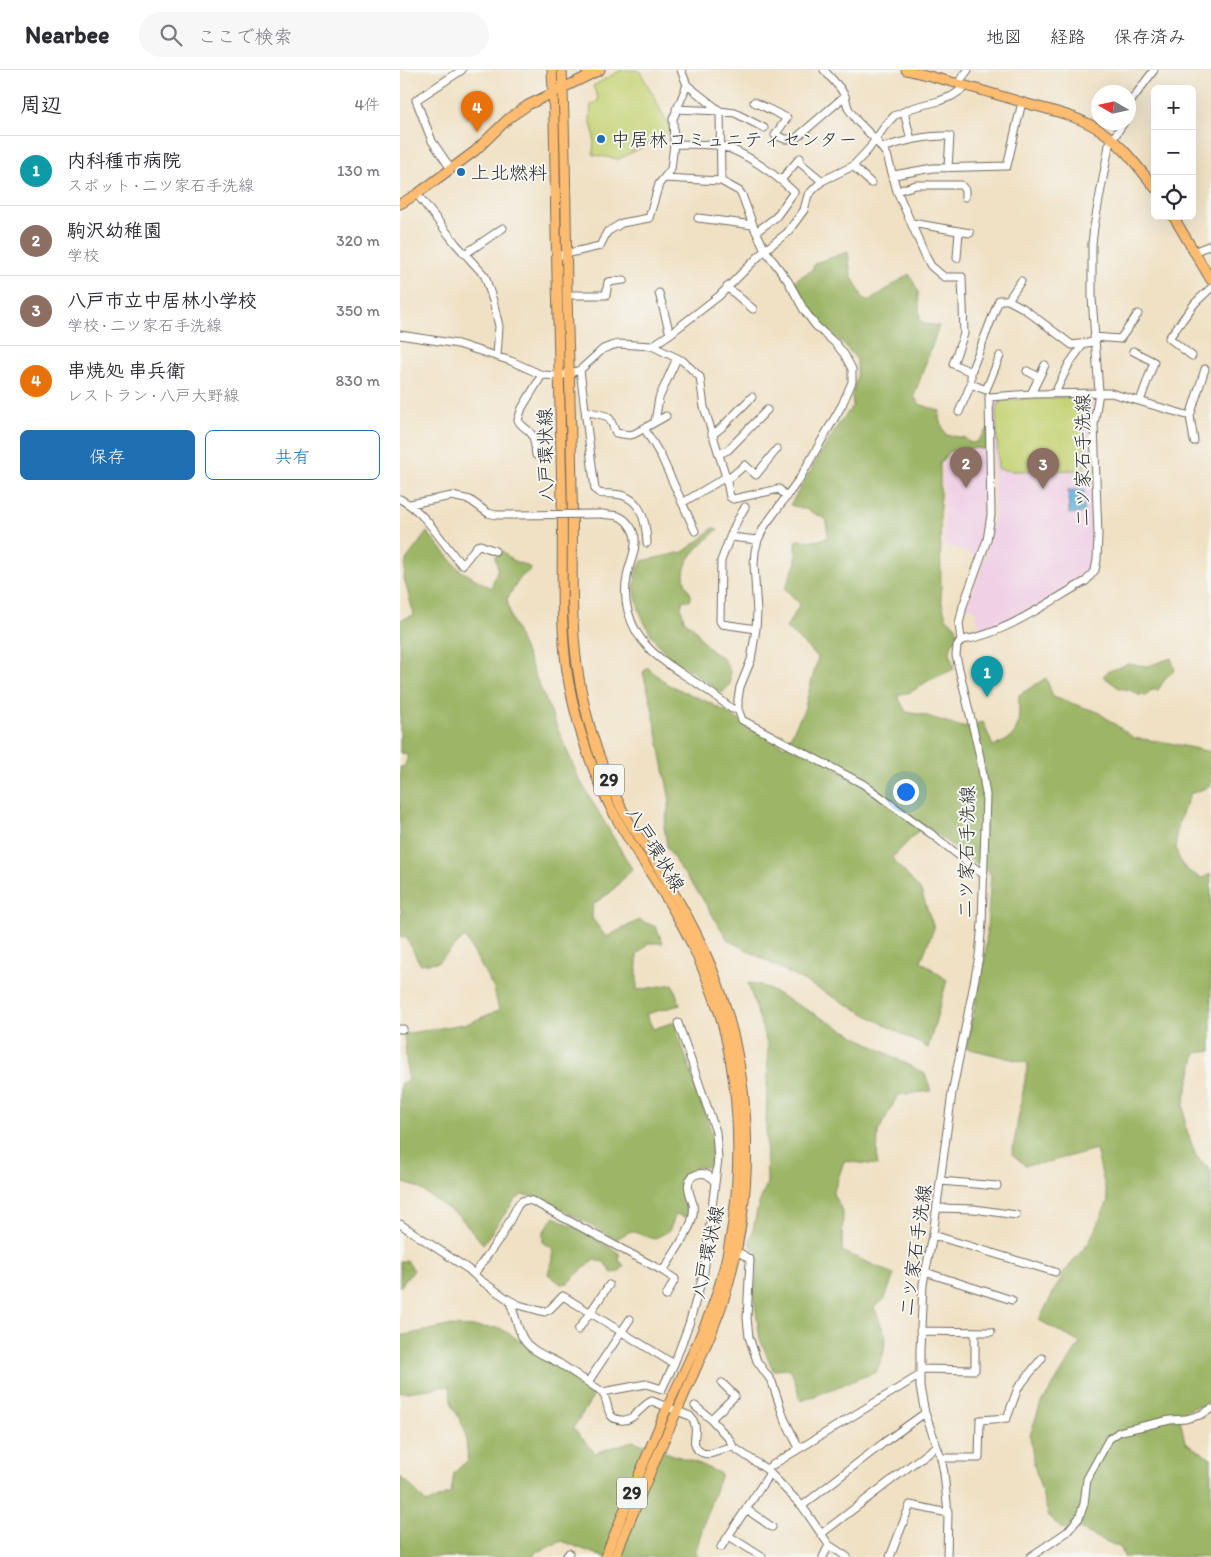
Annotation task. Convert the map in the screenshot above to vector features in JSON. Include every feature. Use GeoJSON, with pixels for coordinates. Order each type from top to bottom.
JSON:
{"type":"FeatureCollection","features":[{"type":"Feature","properties":{"kind":"main road","name":"八戸環状線"},"geometry":{"type":"LineString","coordinates":[[552,70],[560,376],[564,646],[569,683],[594,773],[616,817],[673,909],[690,940],[706,976],[720,1016],[730,1060],[736,1105],[737,1159],[734,1210],[727,1253],[716,1297],[615,1557]]}},
{"type":"Feature","properties":{"kind":"main road","name":"八戸環状線"},"geometry":{"type":"LineString","coordinates":[[562,70],[570,373],[573,599],[575,644],[580,681],[588,723],[603,767],[623,811],[682,905],[704,949],[721,990],[734,1037],[743,1084],[747,1128],[747,1164],[743,1206],[736,1252],[724,1300],[710,1336],[673,1408]]}},
{"type":"Feature","properties":{"kind":"main road"},"geometry":{"type":"LineString","coordinates":[[402,200],[417,194],[475,151],[509,118],[528,105],[600,70]]}},
{"type":"Feature","properties":{"kind":"main road"},"geometry":{"type":"LineString","coordinates":[[906,70],[963,84],[1092,125],[1123,149],[1151,183]]}},
{"type":"Feature","properties":{"kind":"main road"},"geometry":{"type":"LineString","coordinates":[[1175,220],[1211,280]]}},
{"type":"Feature","properties":{"kind":"main road","name":"八戸環状線"},"geometry":{"type":"LineString","coordinates":[[605,1557],[664,1430]]}},
{"type":"Feature","properties":{"kind":"street"},"geometry":{"type":"LineString","coordinates":[[451,169],[432,142],[416,100],[462,70]]}},
{"type":"Feature","properties":{"kind":"street"},"geometry":{"type":"LineString","coordinates":[[681,70],[687,85],[720,111]]}},
{"type":"Feature","properties":{"kind":"street"},"geometry":{"type":"LineString","coordinates":[[824,70],[840,88],[845,96],[848,108],[887,155],[897,191],[931,266],[944,277],[962,277],[964,334],[952,364],[971,372]]}},
{"type":"Feature","properties":{"kind":"street"},"geometry":{"type":"LineString","coordinates":[[652,346],[719,296],[765,250],[787,233],[804,210],[808,195],[822,181],[853,166],[894,116],[952,96],[963,84],[968,70]]}},
{"type":"Feature","properties":{"kind":"street"},"geometry":{"type":"LineString","coordinates":[[1136,94],[1154,70]]}},
{"type":"Feature","properties":{"kind":"street"},"geometry":{"type":"LineString","coordinates":[[557,256],[600,246],[607,232],[622,223],[649,218],[659,184],[671,169],[674,144],[673,119],[687,85]]}},
{"type":"Feature","properties":{"kind":"street"},"geometry":{"type":"LineString","coordinates":[[754,102],[787,118],[775,135],[785,139],[795,138],[845,96]]}},
{"type":"Feature","properties":{"kind":"street"},"geometry":{"type":"LineString","coordinates":[[894,175],[924,169],[1006,166],[1022,102]]}},
{"type":"Feature","properties":{"kind":"street"},"geometry":{"type":"LineString","coordinates":[[676,109],[735,113],[764,128]]}},
{"type":"Feature","properties":{"kind":"street"},"geometry":{"type":"LineString","coordinates":[[720,111],[721,180]]}},
{"type":"Feature","properties":{"kind":"street"},"geometry":{"type":"LineString","coordinates":[[904,112],[911,140]]}},
{"type":"Feature","properties":{"kind":"street","name":"二ツ家石手洗線"},"geometry":{"type":"LineString","coordinates":[[947,1557],[948,1513],[945,1480],[941,1458],[924,1413],[920,1372],[921,1302],[933,1235],[952,1093],[979,956],[986,795],[980,757],[956,656],[956,646],[962,640],[975,639],[995,632],[1086,581],[1095,570],[1098,535],[1094,425],[1099,392],[1092,298],[1094,227],[1110,145],[1119,130]]}},
{"type":"Feature","properties":{"kind":"street"},"geometry":{"type":"LineString","coordinates":[[882,148],[937,135],[950,136],[948,168]]}},
{"type":"Feature","properties":{"kind":"street"},"geometry":{"type":"LineString","coordinates":[[674,144],[721,145],[764,168],[782,180],[794,192],[776,217],[754,229],[698,218]]}},
{"type":"Feature","properties":{"kind":"street"},"geometry":{"type":"LineString","coordinates":[[782,180],[799,159],[822,181]]}},
{"type":"Feature","properties":{"kind":"street"},"geometry":{"type":"LineString","coordinates":[[853,166],[870,184]]}},
{"type":"Feature","properties":{"kind":"street"},"geometry":{"type":"LineString","coordinates":[[664,178],[721,180],[742,195],[754,229],[765,250],[788,281],[804,310],[816,326],[836,344],[852,369],[852,382],[849,392],[814,454],[787,497],[764,527],[758,540],[754,564],[757,612],[756,629],[751,660],[740,688],[738,699],[738,709],[742,720],[863,784],[984,875]]}},
{"type":"Feature","properties":{"kind":"street"},"geometry":{"type":"LineString","coordinates":[[897,191],[916,185],[961,185],[965,190],[965,197]]}},
{"type":"Feature","properties":{"kind":"street"},"geometry":{"type":"LineString","coordinates":[[417,194],[465,254],[486,276],[498,326],[497,356]]}},
{"type":"Feature","properties":{"kind":"street"},"geometry":{"type":"LineString","coordinates":[[912,223],[970,233]]}},
{"type":"Feature","properties":{"kind":"street"},"geometry":{"type":"LineString","coordinates":[[465,254],[503,228]]}},
{"type":"Feature","properties":{"kind":"street"},"geometry":{"type":"LineString","coordinates":[[957,258],[959,231]]}},
{"type":"Feature","properties":{"kind":"street"},"geometry":{"type":"LineString","coordinates":[[1193,252],[1211,245]]}},
{"type":"Feature","properties":{"kind":"street"},"geometry":{"type":"LineString","coordinates":[[568,295],[606,295],[608,282],[624,280]]}},
{"type":"Feature","properties":{"kind":"street"},"geometry":{"type":"LineString","coordinates":[[1008,300],[1021,281]]}},
{"type":"Feature","properties":{"kind":"street"},"geometry":{"type":"LineString","coordinates":[[727,287],[753,309]]}},
{"type":"Feature","properties":{"kind":"street"},"geometry":{"type":"LineString","coordinates":[[1192,356],[1169,338],[1195,303],[1211,288]]}},
{"type":"Feature","properties":{"kind":"street"},"geometry":{"type":"LineString","coordinates":[[660,293],[670,334]]}},
{"type":"Feature","properties":{"kind":"street"},"geometry":{"type":"LineString","coordinates":[[959,412],[971,384],[971,372],[999,300],[1008,300],[1023,308],[1072,345],[1084,344],[1094,340],[1120,339],[1138,314]]}},
{"type":"Feature","properties":{"kind":"street"},"geometry":{"type":"LineString","coordinates":[[400,335],[452,342],[511,361],[542,375],[560,376],[580,370],[602,349],[611,346],[618,344],[652,346],[683,361],[700,377],[704,406],[730,497],[733,499],[779,489],[787,497]]}},
{"type":"Feature","properties":{"kind":"street"},"geometry":{"type":"LineString","coordinates":[[1055,393],[1069,364],[1084,344]]}},
{"type":"Feature","properties":{"kind":"street"},"geometry":{"type":"LineString","coordinates":[[1133,351],[1154,362],[1140,401]]}},
{"type":"Feature","properties":{"kind":"street"},"geometry":{"type":"LineString","coordinates":[[971,384],[986,390],[1000,356]]}},
{"type":"Feature","properties":{"kind":"street"},"geometry":{"type":"LineString","coordinates":[[655,422],[659,398],[677,358]]}},
{"type":"Feature","properties":{"kind":"street"},"geometry":{"type":"LineString","coordinates":[[1031,394],[1045,365]]}},
{"type":"Feature","properties":{"kind":"street"},"geometry":{"type":"LineString","coordinates":[[1194,441],[1190,416],[1205,369]]}},
{"type":"Feature","properties":{"kind":"street"},"geometry":{"type":"LineString","coordinates":[[580,370],[595,489],[601,494],[621,495],[632,500],[644,517],[647,543]]}},
{"type":"Feature","properties":{"kind":"street"},"geometry":{"type":"LineString","coordinates":[[1027,371],[1039,377]]}},
{"type":"Feature","properties":{"kind":"street"},"geometry":{"type":"LineString","coordinates":[[536,455],[533,436],[518,420],[522,408],[542,375]]}},
{"type":"Feature","properties":{"kind":"street"},"geometry":{"type":"LineString","coordinates":[[962,640],[959,624],[963,606],[987,540],[991,515],[989,397],[1055,393],[1111,393],[1190,416]]}},
{"type":"Feature","properties":{"kind":"street"},"geometry":{"type":"LineString","coordinates":[[712,435],[752,397]]}},
{"type":"Feature","properties":{"kind":"street"},"geometry":{"type":"LineString","coordinates":[[586,410],[606,416],[610,420],[614,431],[629,435],[666,416]]}},
{"type":"Feature","properties":{"kind":"street"},"geometry":{"type":"LineString","coordinates":[[719,454],[728,450],[766,410]]}},
{"type":"Feature","properties":{"kind":"street"},"geometry":{"type":"LineString","coordinates":[[644,428],[661,456],[695,532]]}},
{"type":"Feature","properties":{"kind":"street"},"geometry":{"type":"LineString","coordinates":[[682,503],[731,477],[745,465],[756,475],[777,449]]}},
{"type":"Feature","properties":{"kind":"street"},"geometry":{"type":"LineString","coordinates":[[410,504],[452,496],[470,500],[488,513],[496,515],[602,514],[617,516],[627,522],[634,531],[636,543],[627,576],[628,611],[639,636],[649,650],[662,661],[732,709],[738,709]]}},
{"type":"Feature","properties":{"kind":"street"},"geometry":{"type":"LineString","coordinates":[[400,499],[410,504],[435,529],[462,565],[480,545],[495,552]]}},
{"type":"Feature","properties":{"kind":"street"},"geometry":{"type":"LineString","coordinates":[[745,508],[736,521],[721,561],[720,621],[725,625],[756,629]]}},
{"type":"Feature","properties":{"kind":"street"},"geometry":{"type":"LineString","coordinates":[[730,537],[758,540]]}},
{"type":"Feature","properties":{"kind":"street"},"geometry":{"type":"LineString","coordinates":[[603,1392],[646,1384],[662,1389],[689,1324],[704,1272],[718,1159],[716,1132],[678,1023]]}},
{"type":"Feature","properties":{"kind":"street"},"geometry":{"type":"LineString","coordinates":[[663,1271],[690,1225],[693,1216],[693,1204],[688,1194],[687,1186],[690,1179],[695,1174],[703,1173],[709,1175],[714,1182]]}},
{"type":"Feature","properties":{"kind":"street"},"geometry":{"type":"LineString","coordinates":[[941,1181],[997,1186]]}},
{"type":"Feature","properties":{"kind":"street"},"geometry":{"type":"LineString","coordinates":[[474,1274],[502,1235],[518,1205],[522,1201],[527,1200],[675,1279],[666,1296]]}},
{"type":"Feature","properties":{"kind":"street"},"geometry":{"type":"LineString","coordinates":[[937,1208],[974,1209],[1016,1215]]}},
{"type":"Feature","properties":{"kind":"street"},"geometry":{"type":"LineString","coordinates":[[400,1224],[468,1269],[509,1300],[544,1312],[550,1309],[563,1296],[674,1364]]}},
{"type":"Feature","properties":{"kind":"street"},"geometry":{"type":"LineString","coordinates":[[933,1235],[1055,1272]]}},
{"type":"Feature","properties":{"kind":"street"},"geometry":{"type":"LineString","coordinates":[[736,1252],[750,1260],[747,1318],[757,1361],[772,1382],[784,1418],[799,1448]]}},
{"type":"Feature","properties":{"kind":"street"},"geometry":{"type":"LineString","coordinates":[[925,1272],[1012,1300]]}},
{"type":"Feature","properties":{"kind":"street"},"geometry":{"type":"LineString","coordinates":[[578,1330],[609,1285]]}},
{"type":"Feature","properties":{"kind":"street"},"geometry":{"type":"LineString","coordinates":[[509,1300],[519,1330],[530,1347],[603,1392],[610,1414],[614,1419],[625,1421],[646,1403],[652,1401],[673,1408],[690,1416],[695,1421],[694,1442],[697,1449],[705,1454],[712,1454],[723,1448],[733,1447]]}},
{"type":"Feature","properties":{"kind":"street"},"geometry":{"type":"LineString","coordinates":[[588,1382],[630,1319]]}},
{"type":"Feature","properties":{"kind":"street"},"geometry":{"type":"LineString","coordinates":[[920,1331],[991,1332]]}},
{"type":"Feature","properties":{"kind":"street"},"geometry":{"type":"LineString","coordinates":[[721,1547],[746,1510],[768,1471],[799,1448],[856,1415],[920,1372],[975,1370],[975,1332]]}},
{"type":"Feature","properties":{"kind":"street"},"geometry":{"type":"LineString","coordinates":[[941,1458],[979,1458],[980,1420],[1007,1418],[1018,1388],[1042,1358]]}},
{"type":"Feature","properties":{"kind":"street"},"geometry":{"type":"LineString","coordinates":[[711,1419],[735,1396],[722,1383]]}},
{"type":"Feature","properties":{"kind":"street"},"geometry":{"type":"LineString","coordinates":[[695,1406],[711,1419],[730,1440],[733,1447],[768,1471],[802,1506],[830,1545],[847,1557]]}},
{"type":"Feature","properties":{"kind":"street"},"geometry":{"type":"LineString","coordinates":[[1030,1557],[1067,1532],[1079,1518],[1084,1504],[1087,1479],[1109,1439],[1119,1432],[1170,1420],[1200,1416],[1211,1409]]}},
{"type":"Feature","properties":{"kind":"street"},"geometry":{"type":"LineString","coordinates":[[802,1506],[924,1413]]}},
{"type":"Feature","properties":{"kind":"street"},"geometry":{"type":"LineString","coordinates":[[821,1534],[936,1446]]}},
{"type":"Feature","properties":{"kind":"street"},"geometry":{"type":"LineString","coordinates":[[890,1557],[910,1506],[948,1513]]}},
{"type":"Feature","properties":{"kind":"street"},"geometry":{"type":"LineString","coordinates":[[746,1510],[772,1527]]}},
{"type":"Feature","properties":{"kind":"street"},"geometry":{"type":"LineString","coordinates":[[729,1536],[762,1557]]}},
{"type":"Feature","properties":{"kind":"street"},"geometry":{"type":"LineString","coordinates":[[823,1557],[830,1545]]}},
{"type":"Feature","properties":{"kind":"shaded area"},"geometry":{"type":"Polygon","coordinates":[[[1095,395],[1090,431],[1094,542],[1094,557],[1091,569],[1079,581],[993,629],[982,633],[974,608],[966,607],[980,573],[994,515],[993,403],[996,399],[1030,396],[1095,395]]]}},
{"type":"Feature","properties":{"kind":"shaded area"},"geometry":{"type":"Polygon","coordinates":[[[978,449],[989,454],[989,512],[977,556],[944,544],[942,464],[950,452],[978,449]]]}},
{"type":"Feature","properties":{"kind":"green space"},"geometry":{"type":"Polygon","coordinates":[[[621,70],[639,70],[666,121],[671,120],[672,132],[619,159],[593,155],[594,134],[590,120],[591,105],[599,100],[593,86],[621,70]]]}},
{"type":"Feature","properties":{"kind":"green space"},"geometry":{"type":"Polygon","coordinates":[[[848,252],[851,275],[864,300],[871,300],[909,274],[918,291],[920,320],[925,324],[939,326],[914,396],[919,404],[940,411],[939,419],[946,435],[965,438],[970,443],[977,442],[988,429],[989,451],[978,448],[950,451],[940,463],[941,599],[946,618],[956,626],[958,637],[954,641],[950,652],[954,669],[928,681],[911,692],[897,695],[906,712],[924,715],[962,727],[983,722],[993,746],[1010,738],[1014,733],[1018,721],[1019,695],[1046,678],[1053,697],[1098,712],[1134,738],[1165,742],[1211,752],[1211,786],[1190,794],[1179,822],[1176,850],[1185,868],[1202,878],[1211,874],[1211,1051],[1196,1053],[1184,1102],[1185,1125],[1196,1156],[1211,1170],[1211,1402],[1179,1413],[1185,1442],[1211,1458],[1211,1557],[1124,1557],[1121,1548],[1076,1528],[1063,1529],[1049,1517],[1034,1465],[1030,1435],[1040,1406],[1080,1343],[1039,1320],[1063,1274],[1089,1242],[1108,1201],[1096,1149],[1045,1163],[1025,1165],[1012,1154],[1028,1063],[966,1048],[985,957],[991,874],[924,825],[892,858],[921,891],[934,928],[921,961],[947,980],[928,1048],[728,940],[667,847],[664,826],[670,801],[651,702],[643,673],[647,667],[667,684],[710,703],[785,747],[804,710],[818,657],[786,628],[800,604],[785,589],[796,562],[796,540],[817,541],[828,537],[826,519],[808,510],[790,505],[838,425],[853,406],[852,396],[857,376],[857,360],[844,344],[819,323],[794,281],[812,270],[815,263],[848,252]]]}},
{"type":"Feature","properties":{"kind":"green space"},"geometry":{"type":"Polygon","coordinates":[[[1084,397],[1085,470],[1011,471],[998,469],[996,409],[1001,401],[1031,398],[1084,397]]]}},
{"type":"Feature","properties":{"kind":"green space"},"geometry":{"type":"Polygon","coordinates":[[[713,528],[718,529],[696,550],[686,566],[684,574],[691,594],[690,601],[683,600],[681,607],[684,620],[694,628],[704,643],[714,653],[723,658],[730,671],[730,684],[722,693],[670,657],[652,636],[640,611],[635,584],[637,572],[642,561],[683,552],[713,528]]]}},
{"type":"Feature","properties":{"kind":"green space"},"geometry":{"type":"Polygon","coordinates":[[[427,532],[460,570],[491,588],[498,568],[495,557],[503,551],[512,560],[532,568],[520,578],[507,599],[511,618],[579,779],[632,869],[611,892],[593,904],[592,918],[606,937],[639,920],[656,927],[663,943],[648,943],[637,955],[637,990],[673,984],[680,1005],[646,1014],[653,1029],[674,1022],[712,1134],[711,1167],[697,1167],[685,1177],[683,1187],[691,1211],[688,1218],[676,1214],[669,1231],[654,1239],[631,1231],[616,1239],[540,1197],[522,1195],[514,1201],[483,1244],[460,1217],[417,1187],[400,1182],[400,1084],[408,1080],[404,1034],[469,1023],[499,1010],[494,989],[465,937],[438,962],[420,964],[406,937],[400,937],[400,914],[402,913],[400,907],[400,767],[405,766],[408,754],[400,753],[400,620],[414,615],[404,578],[406,560],[427,532]]]}},
{"type":"Feature","properties":{"kind":"green space"},"geometry":{"type":"Polygon","coordinates":[[[1171,658],[1175,670],[1167,676],[1158,690],[1151,690],[1146,696],[1119,688],[1103,676],[1109,671],[1128,664],[1148,666],[1171,658]]]}},
{"type":"Feature","properties":{"kind":"green space"},"geometry":{"type":"Polygon","coordinates":[[[748,983],[761,985],[925,1074],[931,1091],[898,1095],[878,1132],[877,1165],[844,1161],[833,1194],[843,1212],[842,1251],[894,1274],[885,1299],[874,1307],[886,1337],[883,1355],[876,1372],[801,1401],[791,1369],[773,1370],[760,1339],[754,1296],[758,1261],[750,1243],[758,1206],[767,1183],[768,1047],[748,983]]]}},
{"type":"Feature","properties":{"kind":"green space"},"geometry":{"type":"Polygon","coordinates":[[[554,1217],[619,1253],[619,1260],[624,1266],[619,1272],[612,1273],[604,1262],[593,1260],[568,1283],[561,1284],[548,1274],[553,1259],[553,1248],[543,1243],[543,1232],[554,1217]]]}},
{"type":"Feature","properties":{"kind":"green space"},"geometry":{"type":"Polygon","coordinates":[[[400,1261],[407,1261],[414,1270],[400,1287],[400,1261]]]}},
{"type":"Feature","properties":{"kind":"green space"},"geometry":{"type":"Polygon","coordinates":[[[448,1326],[500,1328],[565,1370],[593,1397],[573,1428],[595,1453],[633,1441],[697,1463],[721,1474],[696,1551],[698,1557],[603,1557],[562,1541],[535,1553],[533,1557],[400,1557],[400,1477],[426,1503],[451,1493],[454,1473],[468,1460],[465,1430],[451,1402],[450,1386],[400,1393],[400,1336],[448,1326]]]}},
{"type":"Feature","properties":{"kind":"water"},"geometry":{"type":"Polygon","coordinates":[[[1068,490],[1084,490],[1084,513],[1069,514],[1068,490]]]}},
{"type":"Feature","properties":{"kind":"place","name":"串焼処 串兵衛"},"geometry":{"type":"Point","coordinates":[477,132]}},
{"type":"Feature","properties":{"kind":"place","name":"中居林コミュニティセンター"},"geometry":{"type":"Point","coordinates":[601,139]}},
{"type":"Feature","properties":{"kind":"place","name":"上北燃料"},"geometry":{"type":"Point","coordinates":[461,172]}},
{"type":"Feature","properties":{"kind":"place","name":"駒沢幼稚園"},"geometry":{"type":"Point","coordinates":[966,488]}},
{"type":"Feature","properties":{"kind":"place","name":"八戸市立中居林小学校"},"geometry":{"type":"Point","coordinates":[1043,489]}},
{"type":"Feature","properties":{"kind":"place","name":"内科種市病院"},"geometry":{"type":"Point","coordinates":[987,697]}}]}
